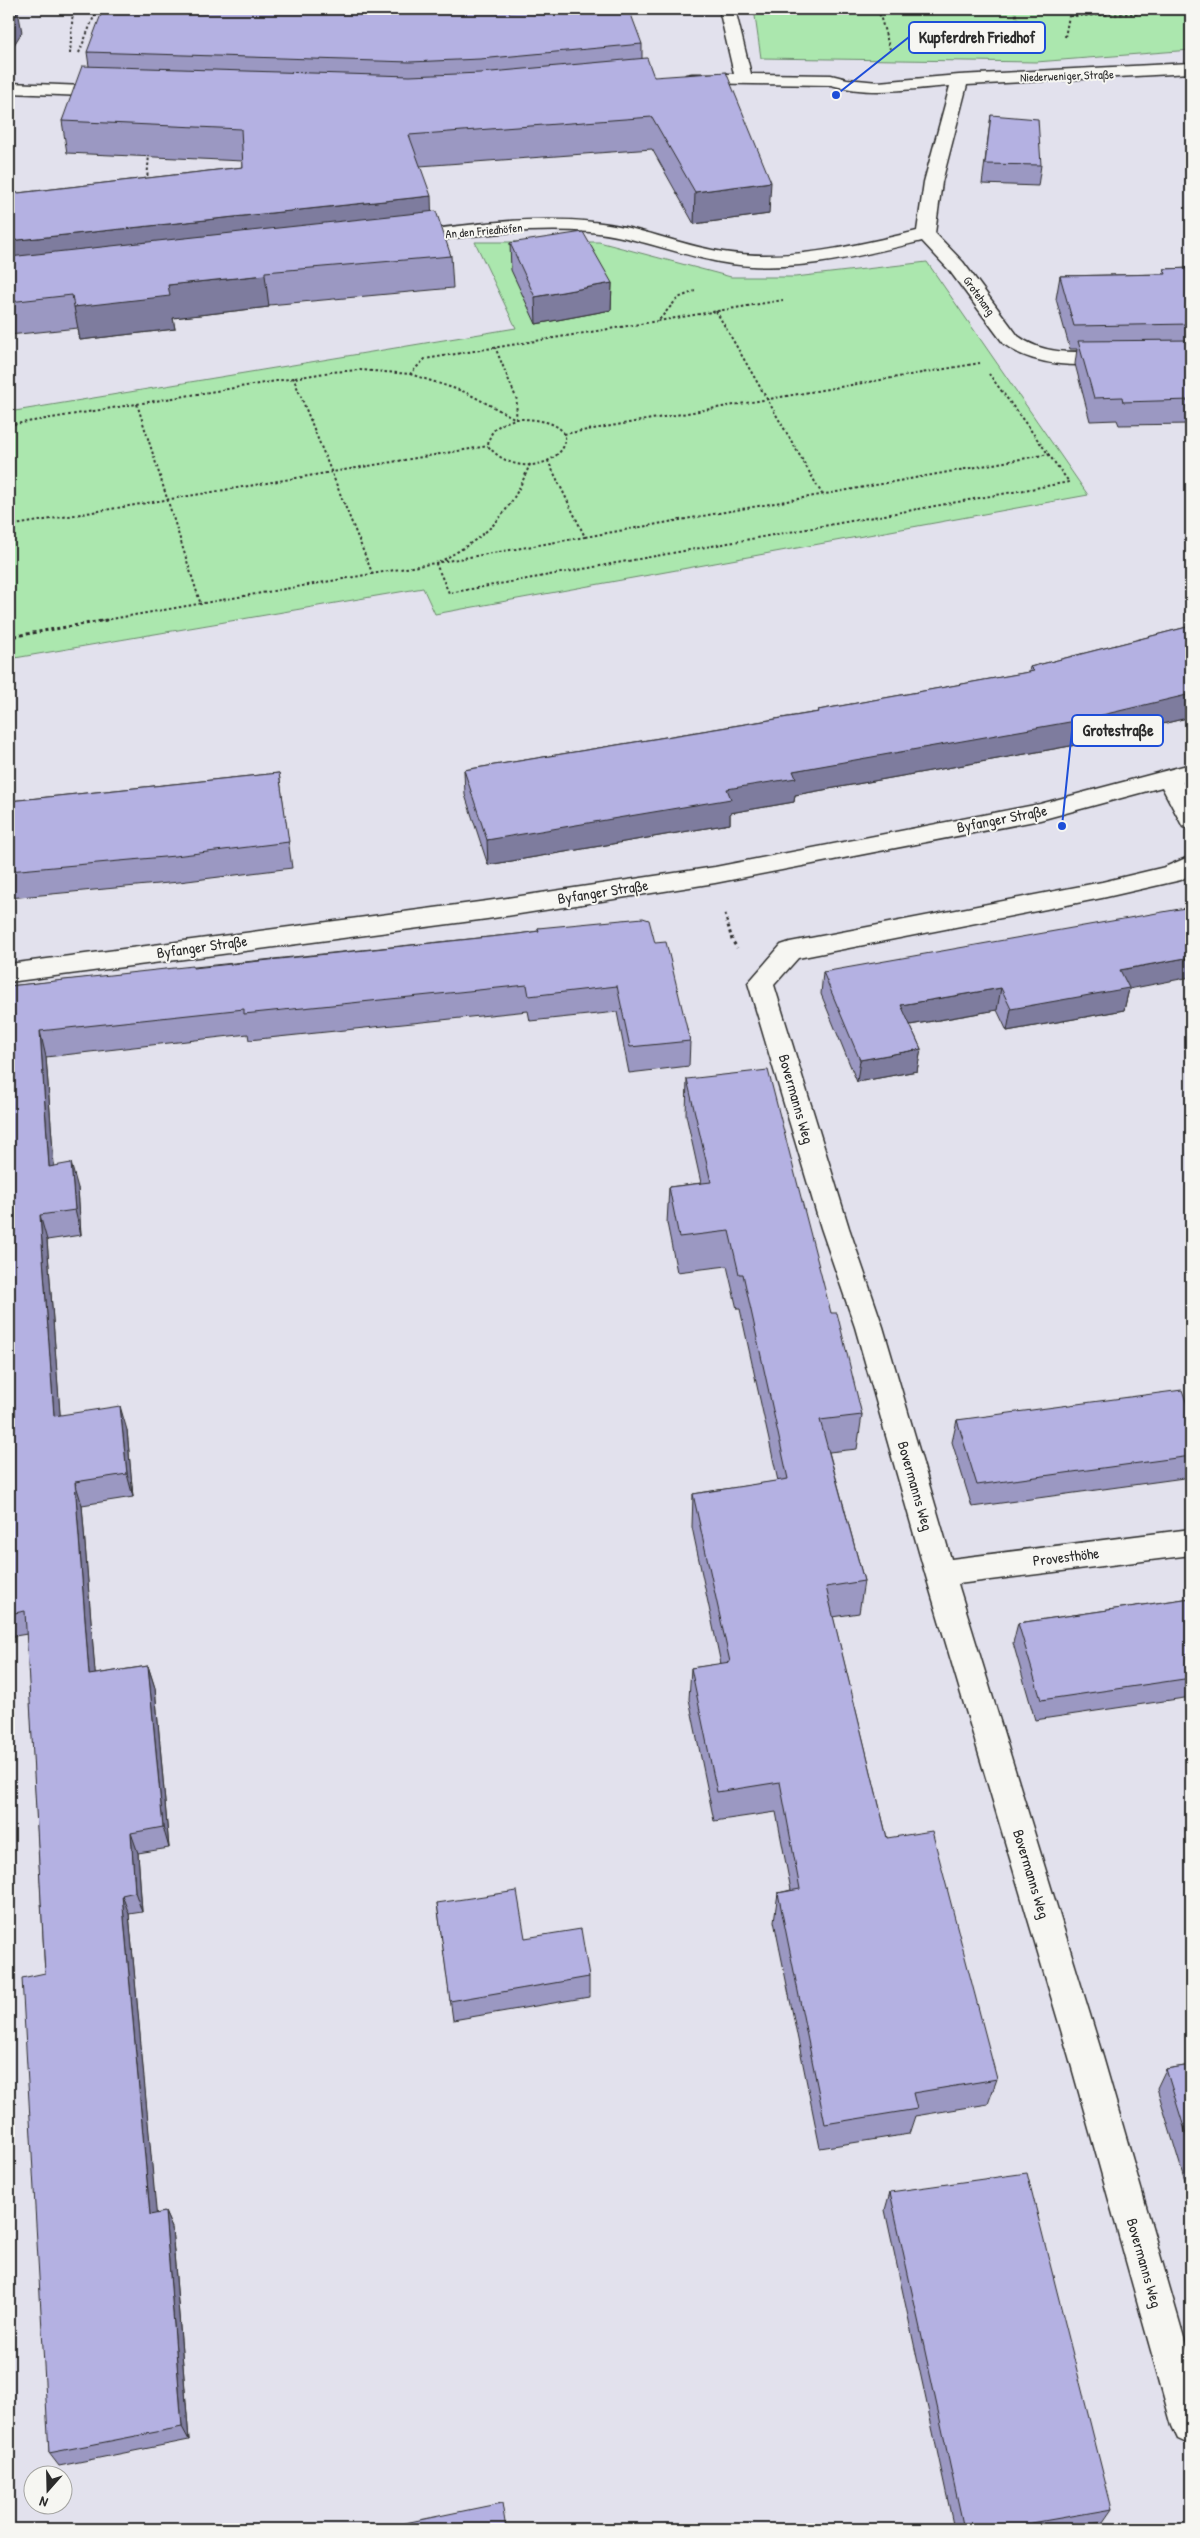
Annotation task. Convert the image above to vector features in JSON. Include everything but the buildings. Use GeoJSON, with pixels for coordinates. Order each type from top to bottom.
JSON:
{"type":"FeatureCollection","features":[{"type":"Feature","properties":{"kind":"street"},"geometry":{"type":"LineString","coordinates":[[727,9],[744,79]]}},
{"type":"Feature","properties":{"kind":"street","name":"Niederweniger Straße"},"geometry":{"type":"LineString","coordinates":[[671,80],[830,80],[844,85],[874,86],[928,84],[951,80],[1112,75],[1191,68]]}},
{"type":"Feature","properties":{"kind":"street"},"geometry":{"type":"LineString","coordinates":[[926,234],[951,80]]}},
{"type":"Feature","properties":{"kind":"street"},"geometry":{"type":"LineString","coordinates":[[9,88],[127,93]]}},
{"type":"Feature","properties":{"kind":"street","name":"An den Friedhöfen"},"geometry":{"type":"LineString","coordinates":[[386,241],[494,229],[542,226],[593,227],[631,233],[722,258],[764,262],[802,259],[887,244],[926,234]]}},
{"type":"Feature","properties":{"kind":"street","name":"Grotehang"},"geometry":{"type":"LineString","coordinates":[[926,234],[956,266],[1010,340],[1021,350],[1040,356],[1054,357],[1132,356]]}},
{"type":"Feature","properties":{"kind":"street"},"geometry":{"type":"LineString","coordinates":[[1180,775],[1191,821]]}},
{"type":"Feature","properties":{"kind":"street","name":"Byfanger Straße"},"geometry":{"type":"LineString","coordinates":[[9,973],[477,911],[715,875],[1040,812],[1180,775]]}},
{"type":"Feature","properties":{"kind":"street","name":"Bovermanns Weg"},"geometry":{"type":"LineString","coordinates":[[1191,864],[1172,874],[1102,890],[790,951],[762,984],[835,1228],[869,1327],[940,1573],[1086,2057],[1191,2426]]}},
{"type":"Feature","properties":{"kind":"street","name":"Provesthöhe"},"geometry":{"type":"LineString","coordinates":[[940,1573],[1191,1542]]}},
{"type":"Feature","properties":{"kind":"path"},"geometry":{"type":"LineString","coordinates":[[59,90],[69,65],[72,9]]}},
{"type":"Feature","properties":{"kind":"path"},"geometry":{"type":"LineString","coordinates":[[69,65],[83,50],[97,9]]}},
{"type":"Feature","properties":{"kind":"path"},"geometry":{"type":"LineString","coordinates":[[878,9],[890,49]]}},
{"type":"Feature","properties":{"kind":"path"},"geometry":{"type":"LineString","coordinates":[[1014,9],[1024,39]]}},
{"type":"Feature","properties":{"kind":"path"},"geometry":{"type":"LineString","coordinates":[[1077,9],[1069,16],[1191,12]]}},
{"type":"Feature","properties":{"kind":"path"},"geometry":{"type":"LineString","coordinates":[[147,183],[150,147]]}},
{"type":"Feature","properties":{"kind":"path"},"geometry":{"type":"LineString","coordinates":[[658,321],[678,298],[700,290]]}},
{"type":"Feature","properties":{"kind":"path"},"geometry":{"type":"LineString","coordinates":[[410,374],[425,359],[784,300]]}},
{"type":"Feature","properties":{"kind":"path"},"geometry":{"type":"LineString","coordinates":[[716,311],[765,400],[822,494]]}},
{"type":"Feature","properties":{"kind":"path"},"geometry":{"type":"LineString","coordinates":[[495,347],[517,400],[516,420]]}},
{"type":"Feature","properties":{"kind":"path"},"geometry":{"type":"LineString","coordinates":[[436,564],[449,594],[1069,482],[975,355]]}},
{"type":"Feature","properties":{"kind":"path"},"geometry":{"type":"LineString","coordinates":[[564,434],[980,362]]}},
{"type":"Feature","properties":{"kind":"path"},"geometry":{"type":"LineString","coordinates":[[9,425],[293,377],[360,370],[410,374],[465,392],[516,420]]}},
{"type":"Feature","properties":{"kind":"path"},"geometry":{"type":"LineString","coordinates":[[293,377],[373,575]]}},
{"type":"Feature","properties":{"kind":"path"},"geometry":{"type":"LineString","coordinates":[[137,404],[200,605]]}},
{"type":"Feature","properties":{"kind":"path"},"geometry":{"type":"LineString","coordinates":[[516,420],[545,421],[559,428],[564,434],[566,442],[564,449],[548,461],[530,464],[507,462],[492,453],[488,446],[490,433],[497,427],[516,420]]}},
{"type":"Feature","properties":{"kind":"path"},"geometry":{"type":"LineString","coordinates":[[9,526],[488,446]]}},
{"type":"Feature","properties":{"kind":"path"},"geometry":{"type":"LineString","coordinates":[[9,637],[436,564],[1049,454]]}},
{"type":"Feature","properties":{"kind":"path"},"geometry":{"type":"LineString","coordinates":[[548,461],[585,537]]}},
{"type":"Feature","properties":{"kind":"path"},"geometry":{"type":"LineString","coordinates":[[436,564],[476,542],[509,511],[530,464]]}},
{"type":"Feature","properties":{"kind":"green space"},"geometry":{"type":"Polygon","coordinates":[[[754,9],[1191,9],[1191,50],[1036,62],[761,58],[754,9]]]}},
{"type":"Feature","properties":{"kind":"green space"},"geometry":{"type":"Polygon","coordinates":[[[475,242],[599,242],[731,277],[795,277],[927,262],[1088,495],[435,614],[423,588],[9,659],[9,412],[516,328],[475,242]]]}},
{"type":"Feature","properties":{"kind":"place","name":"Kupferdreh Friedhof"},"geometry":{"type":"Point","coordinates":[836,95]}},
{"type":"Feature","properties":{"kind":"place","name":"Grotestraße"},"geometry":{"type":"Point","coordinates":[1062,826]}}]}
